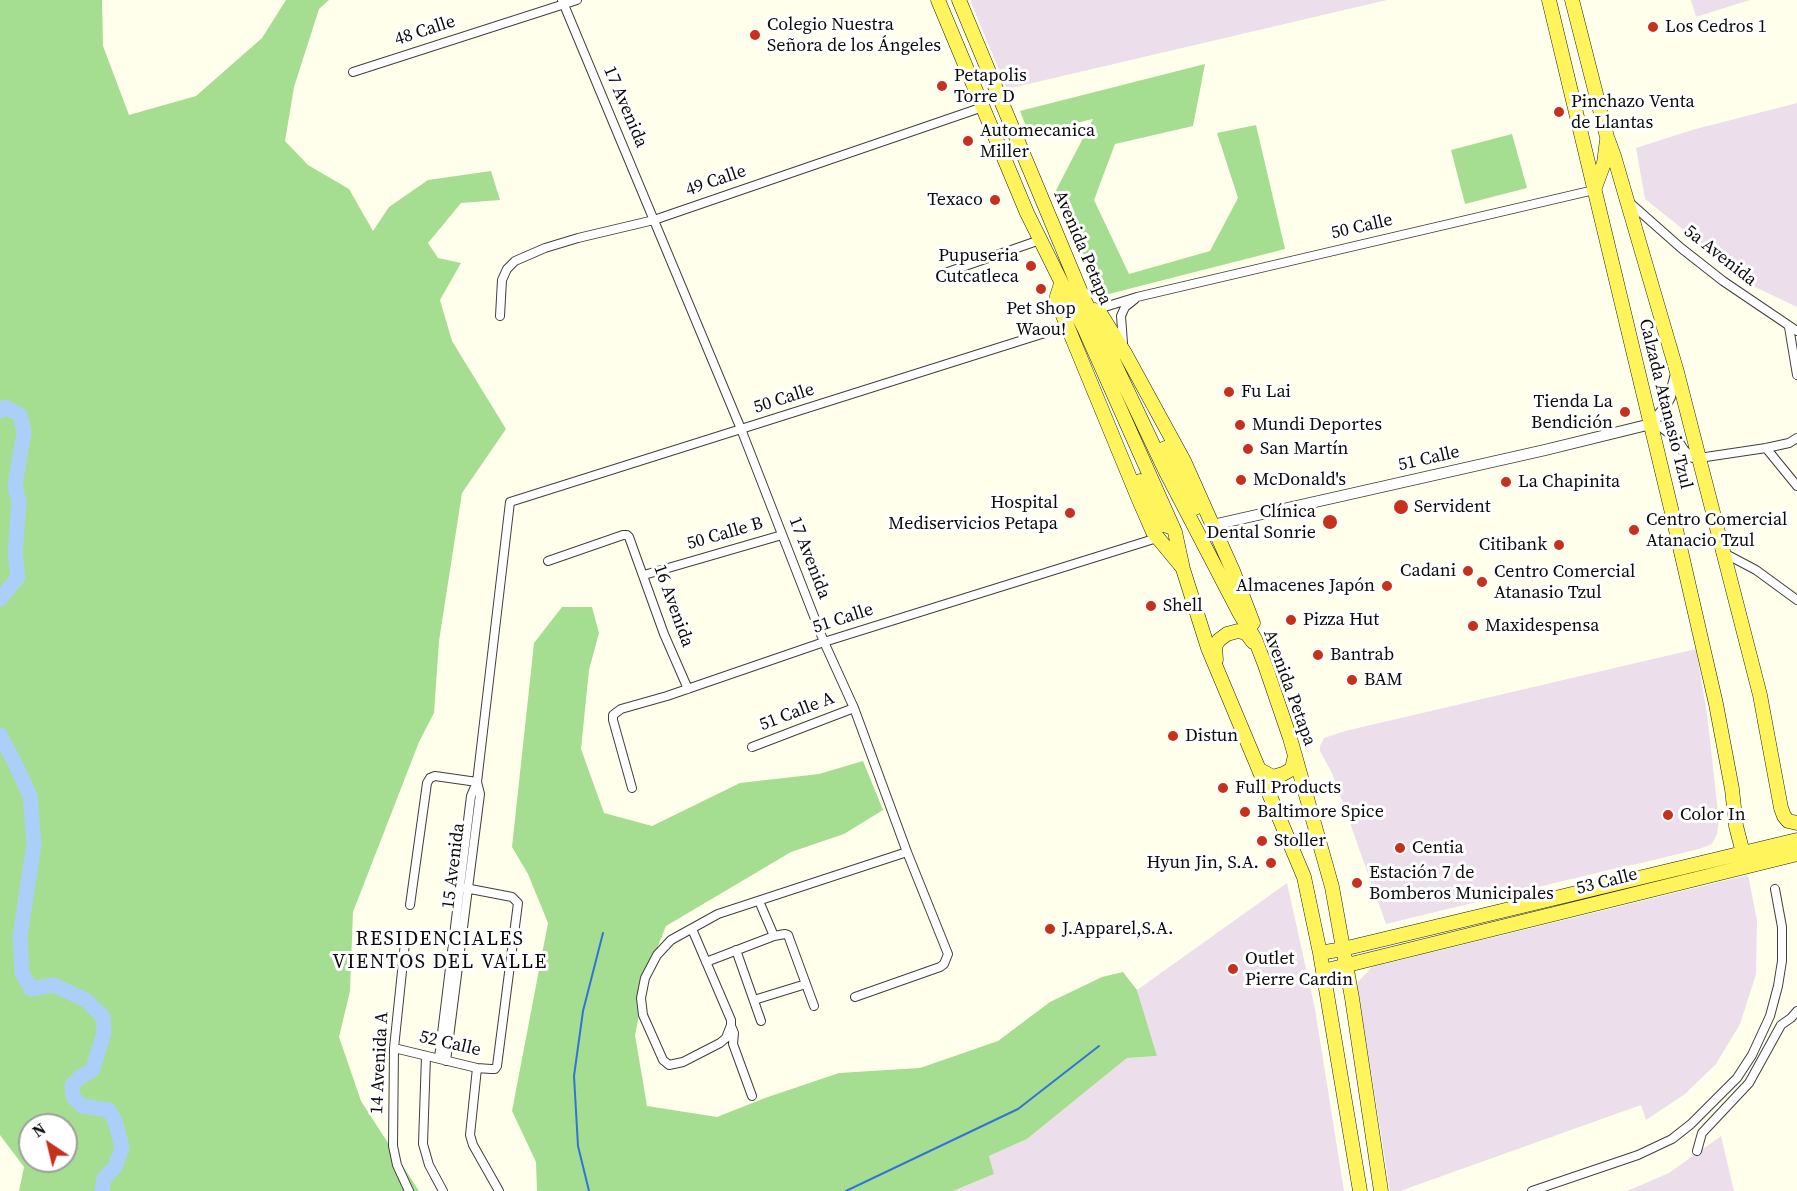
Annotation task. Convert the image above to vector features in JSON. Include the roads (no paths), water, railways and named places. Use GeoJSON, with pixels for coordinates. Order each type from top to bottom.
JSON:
{"type":"FeatureCollection","features":[{"type":"Feature","properties":{"kind":"main road","name":"Avenida Petapa"},"geometry":{"type":"LineString","coordinates":[[938,0],[1040,240],[1085,330],[1175,532],[1183,569],[1208,648],[1298,858],[1320,953],[1360,1191]]}},
{"type":"Feature","properties":{"kind":"main road","name":"Avenida Petapa"},"geometry":{"type":"LineString","coordinates":[[959,0],[1082,295],[1166,472],[1255,639],[1263,659],[1295,755],[1332,887],[1347,965],[1381,1191]]}},
{"type":"Feature","properties":{"kind":"main road","name":"Calzada Atanasio Tzul"},"geometry":{"type":"LineString","coordinates":[[1549,0],[1716,704],[1732,789],[1736,826],[1752,858]]}},
{"type":"Feature","properties":{"kind":"main road","name":"Calzada Atanasio Tzul"},"geometry":{"type":"LineString","coordinates":[[1572,0],[1607,137],[1677,372],[1760,694],[1781,808],[1788,821],[1797,823]]}},
{"type":"Feature","properties":{"kind":"main road"},"geometry":{"type":"LineString","coordinates":[[1594,190],[1604,163],[1607,137]]}},
{"type":"Feature","properties":{"kind":"main road"},"geometry":{"type":"LineString","coordinates":[[1061,284],[1057,302],[1138,500],[1157,538],[1183,569]]}},
{"type":"Feature","properties":{"kind":"main road"},"geometry":{"type":"LineString","coordinates":[[1061,284],[1077,333],[1140,481],[1159,520],[1163,525],[1171,527]]}},
{"type":"Feature","properties":{"kind":"main road"},"geometry":{"type":"LineString","coordinates":[[1082,295],[1095,310],[1194,502],[1193,516]]}},
{"type":"Feature","properties":{"kind":"main road"},"geometry":{"type":"LineString","coordinates":[[1095,310],[1100,313],[1126,355],[1184,461],[1233,571],[1254,627],[1255,639]]}},
{"type":"Feature","properties":{"kind":"main road"},"geometry":{"type":"LineString","coordinates":[[1220,678],[1215,646],[1227,634],[1238,631],[1246,633],[1263,659]]}},
{"type":"Feature","properties":{"kind":"main road"},"geometry":{"type":"LineString","coordinates":[[1260,770],[1273,777],[1283,774],[1292,769],[1295,755]]}},
{"type":"Feature","properties":{"kind":"main road"},"geometry":{"type":"LineString","coordinates":[[1694,865],[1728,848],[1736,826]]}},
{"type":"Feature","properties":{"kind":"main road"},"geometry":{"type":"LineString","coordinates":[[1775,853],[1797,840]]}},
{"type":"Feature","properties":{"kind":"main road"},"geometry":{"type":"LineString","coordinates":[[1752,858],[1775,853],[1797,854]]}},
{"type":"Feature","properties":{"kind":"main road","name":"53 Calle"},"geometry":{"type":"LineString","coordinates":[[1320,953],[1694,865],[1752,858]]}},
{"type":"Feature","properties":{"kind":"main road","name":"53 Calle"},"geometry":{"type":"LineString","coordinates":[[1323,971],[1752,858]]}},
{"type":"Feature","properties":{"kind":"street","name":"48 Calle"},"geometry":{"type":"LineString","coordinates":[[353,72],[563,2],[577,0]]}},
{"type":"Feature","properties":{"kind":"street","name":"17 Avenida"},"geometry":{"type":"LineString","coordinates":[[563,2],[741,429],[824,642],[854,708],[907,852],[948,954],[940,967],[855,997]]}},
{"type":"Feature","properties":{"kind":"street","name":"49 Calle"},"geometry":{"type":"LineString","coordinates":[[500,315],[502,280],[507,268],[516,261],[578,238],[654,220],[983,107]]}},
{"type":"Feature","properties":{"kind":"street","name":"50 Calle"},"geometry":{"type":"LineString","coordinates":[[1095,310],[1137,297],[1594,190]]}},
{"type":"Feature","properties":{"kind":"street","name":"5a Avenida"},"geometry":{"type":"LineString","coordinates":[[1627,201],[1723,281],[1793,329]]}},
{"type":"Feature","properties":{"kind":"street"},"geometry":{"type":"LineString","coordinates":[[942,274],[1040,240]]}},
{"type":"Feature","properties":{"kind":"street"},"geometry":{"type":"LineString","coordinates":[[1126,355],[1121,316],[1125,307],[1137,297]]}},
{"type":"Feature","properties":{"kind":"street","name":"50 Calle"},"geometry":{"type":"LineString","coordinates":[[510,502],[1068,326]]}},
{"type":"Feature","properties":{"kind":"street"},"geometry":{"type":"LineString","coordinates":[[1793,329],[1797,375]]}},
{"type":"Feature","properties":{"kind":"street"},"geometry":{"type":"LineString","coordinates":[[1677,372],[1670,398],[1651,424],[1669,432],[1689,456],[1699,458],[1766,448],[1789,443],[1797,438]]}},
{"type":"Feature","properties":{"kind":"street","name":"51 Calle"},"geometry":{"type":"LineString","coordinates":[[1214,525],[1651,424]]}},
{"type":"Feature","properties":{"kind":"street"},"geometry":{"type":"LineString","coordinates":[[1766,448],[1797,486]]}},
{"type":"Feature","properties":{"kind":"street","name":"15 Avenida"},"geometry":{"type":"LineString","coordinates":[[442,1060],[480,794],[477,782],[510,502]]}},
{"type":"Feature","properties":{"kind":"street","name":"16 Avenida"},"geometry":{"type":"LineString","coordinates":[[548,561],[627,535],[644,575],[664,634],[688,688]]}},
{"type":"Feature","properties":{"kind":"street","name":"50 Calle B"},"geometry":{"type":"LineString","coordinates":[[644,575],[782,535]]}},
{"type":"Feature","properties":{"kind":"street","name":"51 Calle"},"geometry":{"type":"LineString","coordinates":[[632,788],[613,715],[621,709],[668,696],[824,642],[1157,538]]}},
{"type":"Feature","properties":{"kind":"street"},"geometry":{"type":"LineString","coordinates":[[1722,552],[1756,570],[1797,600]]}},
{"type":"Feature","properties":{"kind":"street","name":"51 Calle A"},"geometry":{"type":"LineString","coordinates":[[752,747],[854,708]]}},
{"type":"Feature","properties":{"kind":"street"},"geometry":{"type":"LineString","coordinates":[[410,904],[427,783],[435,776],[477,782]]}},
{"type":"Feature","properties":{"kind":"street"},"geometry":{"type":"LineString","coordinates":[[731,1025],[726,1038],[720,1043],[683,1062],[666,1064],[643,1016],[640,998],[645,978],[657,955],[671,940],[718,914],[907,852]]}},
{"type":"Feature","properties":{"kind":"street","name":"52 Calle"},"geometry":{"type":"LineString","coordinates":[[394,1048],[477,1068],[495,1069],[497,1065],[518,903],[512,897],[465,888]]}},
{"type":"Feature","properties":{"kind":"street"},"geometry":{"type":"LineString","coordinates":[[1532,1191],[1638,1155],[1672,1139],[1691,1124],[1737,1077],[1752,1055],[1770,1016],[1778,986],[1782,962],[1782,927],[1775,889]]}},
{"type":"Feature","properties":{"kind":"street"},"geometry":{"type":"LineString","coordinates":[[759,901],[774,936]]}},
{"type":"Feature","properties":{"kind":"street"},"geometry":{"type":"LineString","coordinates":[[692,929],[731,1020],[734,1032],[733,1044],[752,1096]]}},
{"type":"Feature","properties":{"kind":"street","name":"14 Avenida A"},"geometry":{"type":"LineString","coordinates":[[406,933],[394,1048],[393,1146],[396,1165],[409,1191]]}},
{"type":"Feature","properties":{"kind":"street"},"geometry":{"type":"LineString","coordinates":[[706,962],[774,936],[788,935],[814,1006]]}},
{"type":"Feature","properties":{"kind":"street"},"geometry":{"type":"LineString","coordinates":[[736,950],[761,1021]]}},
{"type":"Feature","properties":{"kind":"street"},"geometry":{"type":"LineString","coordinates":[[753,1000],[806,984]]}},
{"type":"Feature","properties":{"kind":"street"},"geometry":{"type":"LineString","coordinates":[[1697,1151],[1702,1133],[1749,1083],[1781,1025],[1797,1011]]}},
{"type":"Feature","properties":{"kind":"street"},"geometry":{"type":"LineString","coordinates":[[426,1056],[423,1144],[429,1165],[443,1191]]}},
{"type":"Feature","properties":{"kind":"street"},"geometry":{"type":"LineString","coordinates":[[477,1068],[470,1134],[473,1144],[499,1191]]}},
{"type":"Feature","properties":{"kind":"waterway"},"geometry":{"type":"LineString","coordinates":[[0,411],[5,407],[20,415],[24,432],[15,485],[19,502],[15,554],[18,577],[0,599]]}},
{"type":"Feature","properties":{"kind":"waterway"},"geometry":{"type":"LineString","coordinates":[[0,735],[30,796],[34,844],[20,936],[22,973],[31,989],[54,985],[86,1000],[103,1017],[104,1032],[93,1069],[72,1085],[73,1097],[82,1106],[109,1110],[115,1121],[122,1147],[115,1167],[104,1178],[102,1191]]}},
{"type":"Feature","properties":{"kind":"waterway"},"geometry":{"type":"LineString","coordinates":[[589,1191],[578,1146],[574,1076],[583,1011],[603,933]]}},
{"type":"Feature","properties":{"kind":"waterway"},"geometry":{"type":"LineString","coordinates":[[846,1191],[1018,1109],[1099,1046]]}},
{"type":"Feature","properties":{"kind":"place","name":"Los Cedros 1"},"geometry":{"type":"Point","coordinates":[1653,27]}},
{"type":"Feature","properties":{"kind":"place","name":"Colegio Nuestra Señora de los Ángeles"},"geometry":{"type":"Point","coordinates":[755,35]}},
{"type":"Feature","properties":{"kind":"place","name":"Petapolis Torre D"},"geometry":{"type":"Point","coordinates":[942,86]}},
{"type":"Feature","properties":{"kind":"place","name":"Pinchazo Venta de Llantas"},"geometry":{"type":"Point","coordinates":[1559,112]}},
{"type":"Feature","properties":{"kind":"place","name":"Automecanica Miller"},"geometry":{"type":"Point","coordinates":[968,141]}},
{"type":"Feature","properties":{"kind":"place","name":"Texaco"},"geometry":{"type":"Point","coordinates":[995,200]}},
{"type":"Feature","properties":{"kind":"place","name":"Pupuseria Cutcatleca"},"geometry":{"type":"Point","coordinates":[1031,266]}},
{"type":"Feature","properties":{"kind":"place","name":"Pet Shop Waou!"},"geometry":{"type":"Point","coordinates":[1041,289]}},
{"type":"Feature","properties":{"kind":"place","name":"Fu Lai"},"geometry":{"type":"Point","coordinates":[1229,392]}},
{"type":"Feature","properties":{"kind":"place","name":"Tienda La Bendición"},"geometry":{"type":"Point","coordinates":[1625,412]}},
{"type":"Feature","properties":{"kind":"place","name":"Mundi Deportes"},"geometry":{"type":"Point","coordinates":[1240,425]}},
{"type":"Feature","properties":{"kind":"place","name":"San Martín"},"geometry":{"type":"Point","coordinates":[1248,449]}},
{"type":"Feature","properties":{"kind":"place","name":"McDonald's"},"geometry":{"type":"Point","coordinates":[1241,480]}},
{"type":"Feature","properties":{"kind":"place","name":"La Chapinita"},"geometry":{"type":"Point","coordinates":[1506,482]}},
{"type":"Feature","properties":{"kind":"place","name":"Servident"},"geometry":{"type":"Point","coordinates":[1401,507]}},
{"type":"Feature","properties":{"kind":"place","name":"Hospital Mediservicios Petapa"},"geometry":{"type":"Point","coordinates":[1070,513]}},
{"type":"Feature","properties":{"kind":"place","name":"Clínica Dental Sonrie"},"geometry":{"type":"Point","coordinates":[1330,522]}},
{"type":"Feature","properties":{"kind":"place","name":"Centro Comercial Atanacio Tzul"},"geometry":{"type":"Point","coordinates":[1634,530]}},
{"type":"Feature","properties":{"kind":"place","name":"Citibank"},"geometry":{"type":"Point","coordinates":[1559,545]}},
{"type":"Feature","properties":{"kind":"place","name":"Cadani"},"geometry":{"type":"Point","coordinates":[1468,571]}},
{"type":"Feature","properties":{"kind":"place","name":"Centro Comercial Atanasio Tzul"},"geometry":{"type":"Point","coordinates":[1482,582]}},
{"type":"Feature","properties":{"kind":"place","name":"Almacenes Japón"},"geometry":{"type":"Point","coordinates":[1387,586]}},
{"type":"Feature","properties":{"kind":"place","name":"Shell"},"geometry":{"type":"Point","coordinates":[1151,606]}},
{"type":"Feature","properties":{"kind":"place","name":"Pizza Hut"},"geometry":{"type":"Point","coordinates":[1291,620]}},
{"type":"Feature","properties":{"kind":"place","name":"Maxidespensa"},"geometry":{"type":"Point","coordinates":[1473,626]}},
{"type":"Feature","properties":{"kind":"place","name":"Bantrab"},"geometry":{"type":"Point","coordinates":[1318,655]}},
{"type":"Feature","properties":{"kind":"place","name":"BAM"},"geometry":{"type":"Point","coordinates":[1352,680]}},
{"type":"Feature","properties":{"kind":"place","name":"Distun"},"geometry":{"type":"Point","coordinates":[1173,736]}},
{"type":"Feature","properties":{"kind":"place","name":"Full Products"},"geometry":{"type":"Point","coordinates":[1223,788]}},
{"type":"Feature","properties":{"kind":"place","name":"Baltimore Spice"},"geometry":{"type":"Point","coordinates":[1245,812]}},
{"type":"Feature","properties":{"kind":"place","name":"Color In"},"geometry":{"type":"Point","coordinates":[1668,815]}},
{"type":"Feature","properties":{"kind":"place","name":"Stoller"},"geometry":{"type":"Point","coordinates":[1262,841]}},
{"type":"Feature","properties":{"kind":"place","name":"Centia"},"geometry":{"type":"Point","coordinates":[1400,848]}},
{"type":"Feature","properties":{"kind":"place","name":"Hyun Jin, S.A."},"geometry":{"type":"Point","coordinates":[1271,863]}},
{"type":"Feature","properties":{"kind":"place","name":"Estación 7 de Bomberos Municipales"},"geometry":{"type":"Point","coordinates":[1357,883]}},
{"type":"Feature","properties":{"kind":"place","name":"J.Apparel,S.A."},"geometry":{"type":"Point","coordinates":[1050,929]}},
{"type":"Feature","properties":{"kind":"place","name":"Outlet Pierre Cardin"},"geometry":{"type":"Point","coordinates":[1233,969]}},
{"type":"Feature","properties":{"kind":"district","name":"RESIDENCIALES VIENTOS DEL VALLE"},"geometry":{"type":"Point","coordinates":[440,952]}}]}
